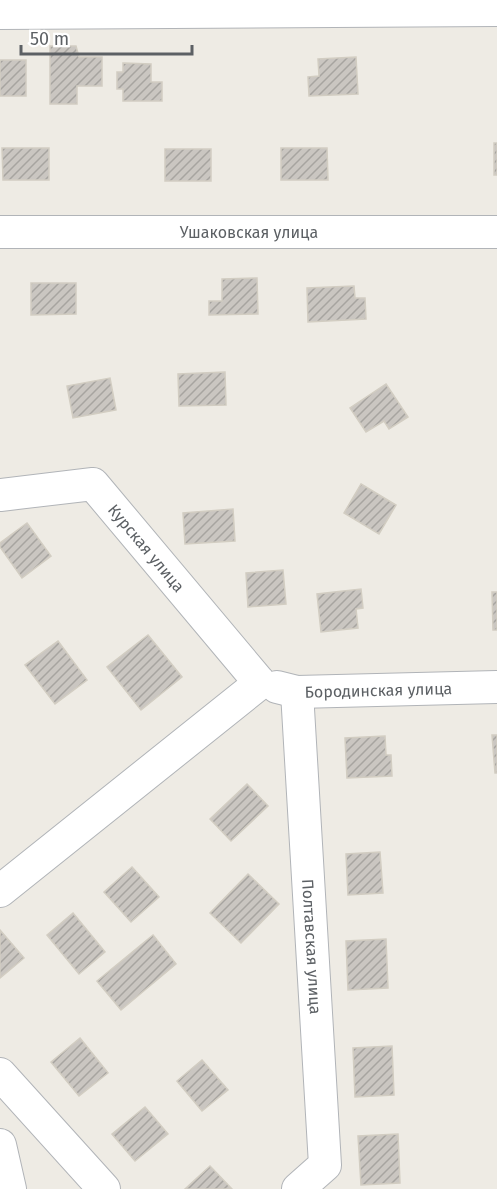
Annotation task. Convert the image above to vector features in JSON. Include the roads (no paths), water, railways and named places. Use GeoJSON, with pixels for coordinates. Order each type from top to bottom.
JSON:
{"type":"FeatureCollection","features":[{"type":"Feature","properties":{"kind":"street"},"geometry":{"type":"LineString","coordinates":[[0,13],[497,10]]}},
{"type":"Feature","properties":{"kind":"street","name":"Ушаковская улица"},"geometry":{"type":"LineString","coordinates":[[0,232],[497,232]]}},
{"type":"Feature","properties":{"kind":"street","name":"Курская улица"},"geometry":{"type":"LineString","coordinates":[[0,495],[93,484],[260,683]]}},
{"type":"Feature","properties":{"kind":"street"},"geometry":{"type":"LineString","coordinates":[[0,891],[260,683]]}},
{"type":"Feature","properties":{"kind":"street","name":"Бородинская улица"},"geometry":{"type":"LineString","coordinates":[[260,683],[297,692],[497,687]]}},
{"type":"Feature","properties":{"kind":"street","name":"Полтавская улица"},"geometry":{"type":"LineString","coordinates":[[297,692],[325,1164],[298,1189]]}},
{"type":"Feature","properties":{"kind":"street"},"geometry":{"type":"LineString","coordinates":[[1,1084],[104,1189]]}},
{"type":"Feature","properties":{"kind":"street"},"geometry":{"type":"LineString","coordinates":[[0,1145],[10,1189]]}}]}
